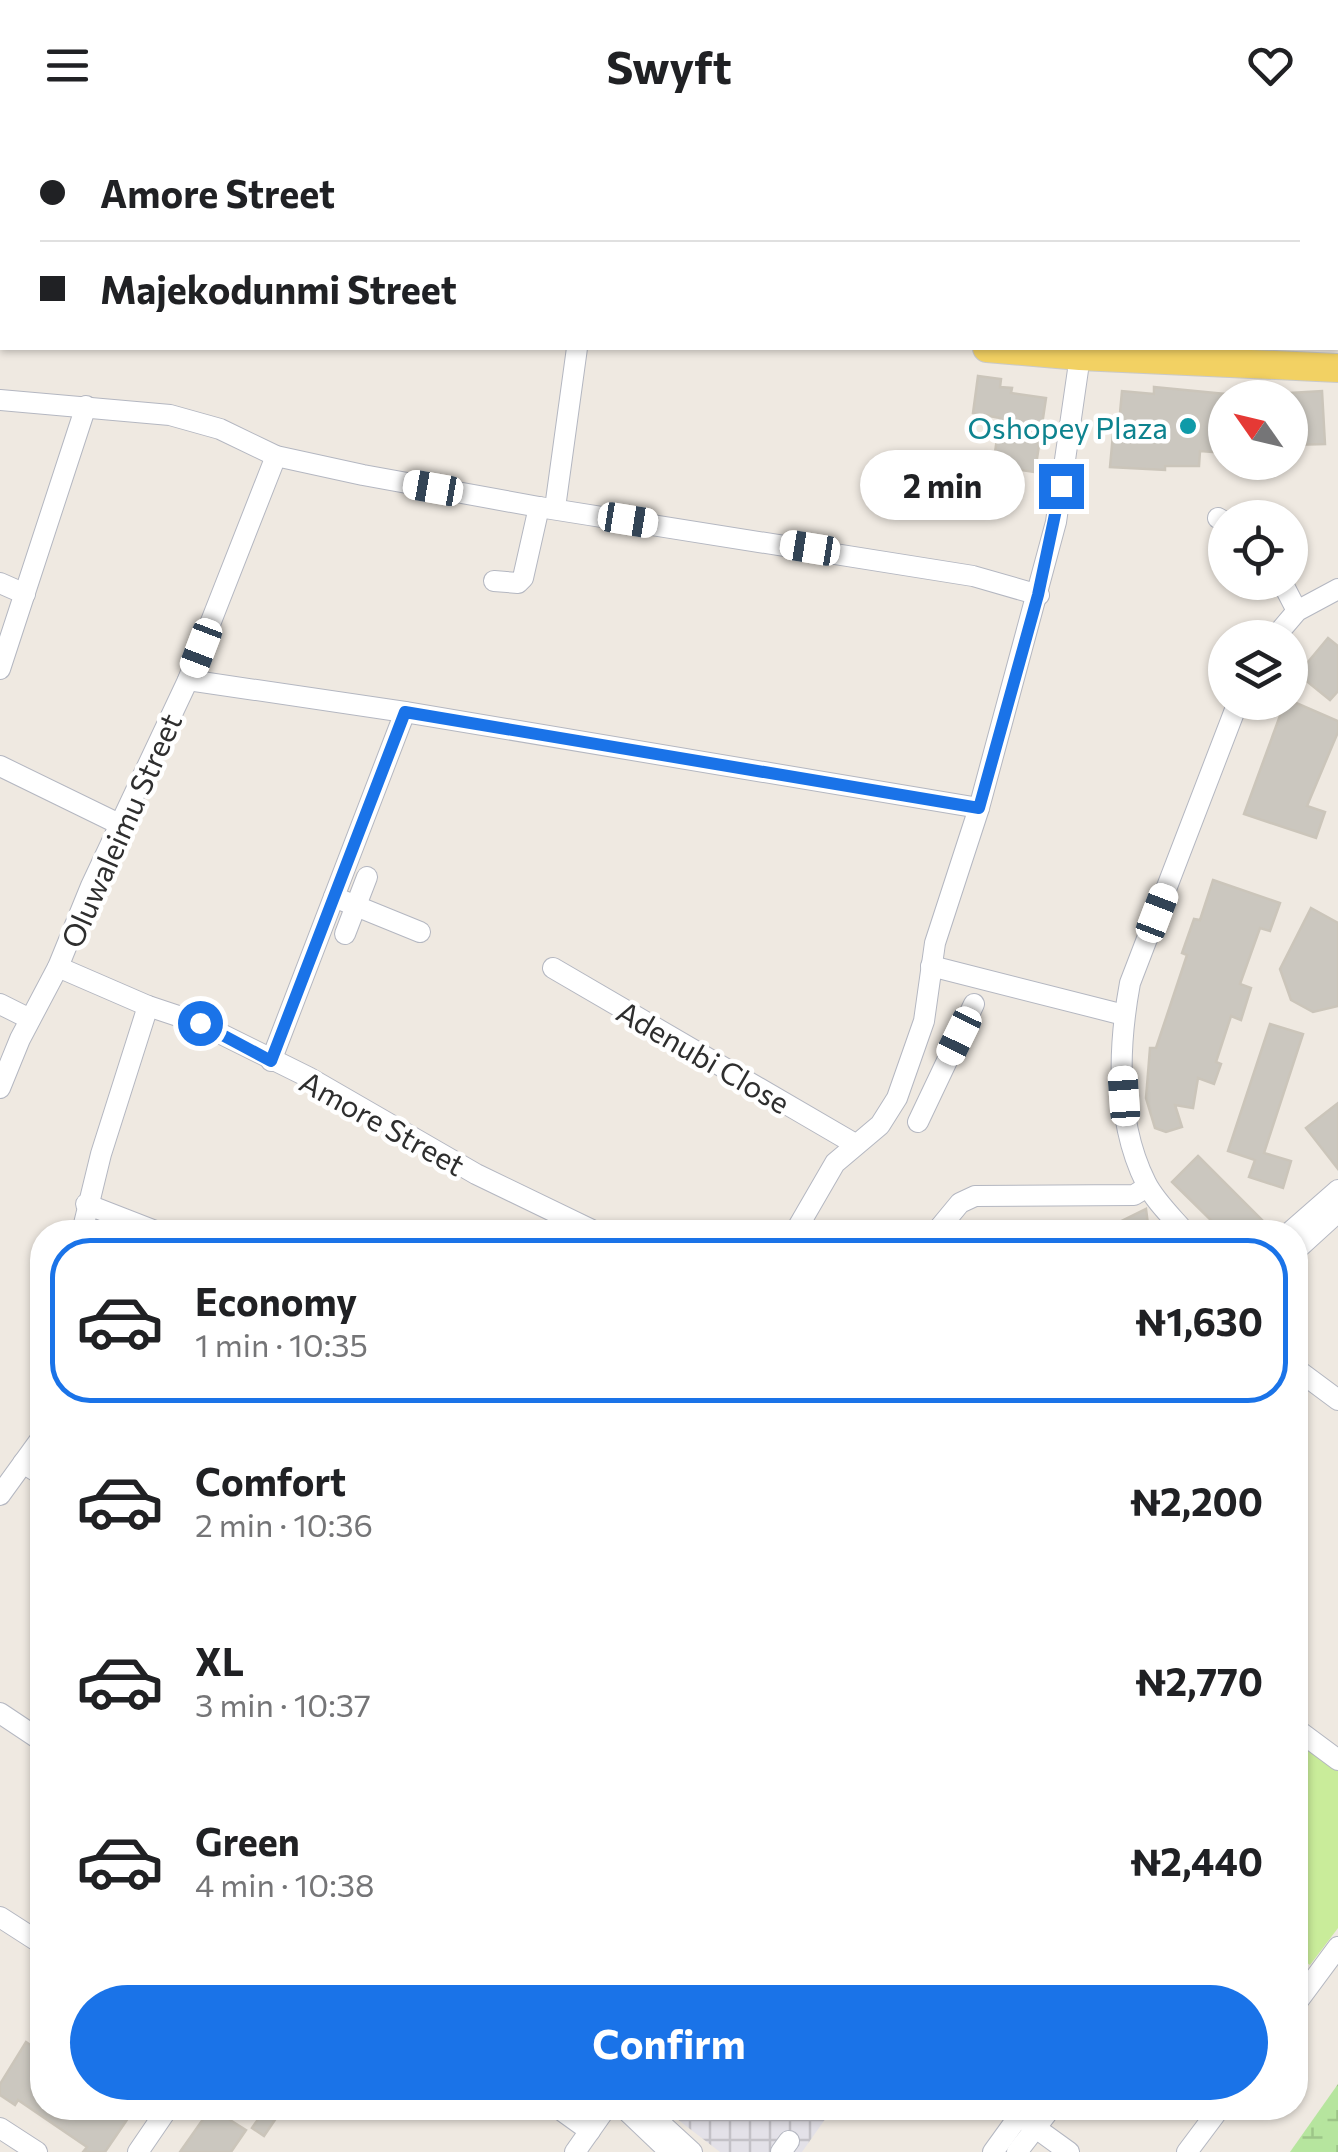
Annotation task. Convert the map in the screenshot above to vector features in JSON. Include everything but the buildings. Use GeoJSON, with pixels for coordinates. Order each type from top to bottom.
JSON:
{"type":"FeatureCollection","features":[{"type":"Feature","properties":{"kind":"main road"},"geometry":{"type":"LineString","coordinates":[[1010,350],[1338,368]]}},
{"type":"Feature","properties":{"kind":"street"},"geometry":{"type":"LineString","coordinates":[[494,582],[518,584],[523,578],[547,508],[576,350]]}},
{"type":"Feature","properties":{"kind":"street"},"geometry":{"type":"LineString","coordinates":[[802,1220],[835,1163],[880,1125],[897,1098],[924,1021],[935,943],[979,808],[1056,522],[1080,356]]}},
{"type":"Feature","properties":{"kind":"street"},"geometry":{"type":"LineString","coordinates":[[0,400],[170,415],[220,429],[276,456],[547,508],[973,576],[1038,595]]}},
{"type":"Feature","properties":{"kind":"street"},"geometry":{"type":"LineString","coordinates":[[0,669],[86,406]]}},
{"type":"Feature","properties":{"kind":"street","name":"Oluwaleimu Street"},"geometry":{"type":"LineString","coordinates":[[0,1088],[188,680],[276,456]]}},
{"type":"Feature","properties":{"kind":"street"},"geometry":{"type":"LineString","coordinates":[[0,584],[25,594]]}},
{"type":"Feature","properties":{"kind":"street"},"geometry":{"type":"LineString","coordinates":[[1289,620],[1297,611],[1338,589]]}},
{"type":"Feature","properties":{"kind":"street"},"geometry":{"type":"LineString","coordinates":[[1291,600],[1297,611]]}},
{"type":"Feature","properties":{"kind":"street"},"geometry":{"type":"LineString","coordinates":[[188,680],[405,712],[979,808]]}},
{"type":"Feature","properties":{"kind":"street"},"geometry":{"type":"LineString","coordinates":[[271,1061],[405,712]]}},
{"type":"Feature","properties":{"kind":"street"},"geometry":{"type":"LineString","coordinates":[[1175,1220],[1147,1186],[1127,1132],[1122,1060],[1124,1015],[1130,983],[1231,720]]}},
{"type":"Feature","properties":{"kind":"street"},"geometry":{"type":"LineString","coordinates":[[0,766],[120,824]]}},
{"type":"Feature","properties":{"kind":"street"},"geometry":{"type":"LineString","coordinates":[[345,934],[367,877]]}},
{"type":"Feature","properties":{"kind":"street"},"geometry":{"type":"LineString","coordinates":[[334,897],[420,932]]}},
{"type":"Feature","properties":{"kind":"street"},"geometry":{"type":"LineString","coordinates":[[931,966],[1124,1015]]}},
{"type":"Feature","properties":{"kind":"street","name":"Amore Street"},"geometry":{"type":"LineString","coordinates":[[58,967],[148,1006],[200,1023],[308,1077],[476,1174],[571,1220]]}},
{"type":"Feature","properties":{"kind":"street","name":"Adenubi Close"},"geometry":{"type":"LineString","coordinates":[[554,968],[855,1144]]}},
{"type":"Feature","properties":{"kind":"street"},"geometry":{"type":"LineString","coordinates":[[0,1004],[30,1019]]}},
{"type":"Feature","properties":{"kind":"street"},"geometry":{"type":"LineString","coordinates":[[918,1122],[974,1004]]}},
{"type":"Feature","properties":{"kind":"street"},"geometry":{"type":"LineString","coordinates":[[84,1220],[148,1006]]}},
{"type":"Feature","properties":{"kind":"street"},"geometry":{"type":"LineString","coordinates":[[924,1021],[959,1036]]}},
{"type":"Feature","properties":{"kind":"street"},"geometry":{"type":"LineString","coordinates":[[946,1220],[960,1203],[976,1196],[1134,1195],[1147,1186]]}},
{"type":"Feature","properties":{"kind":"street"},"geometry":{"type":"LineString","coordinates":[[1304,1220],[1338,1190]]}},
{"type":"Feature","properties":{"kind":"street"},"geometry":{"type":"LineString","coordinates":[[86,1204],[127,1220]]}},
{"type":"Feature","properties":{"kind":"street"},"geometry":{"type":"LineString","coordinates":[[1308,1239],[1338,1212]]}},
{"type":"Feature","properties":{"kind":"street"},"geometry":{"type":"LineString","coordinates":[[1308,1378],[1338,1400]]}},
{"type":"Feature","properties":{"kind":"street"},"geometry":{"type":"LineString","coordinates":[[0,1494],[30,1453]]}},
{"type":"Feature","properties":{"kind":"street"},"geometry":{"type":"LineString","coordinates":[[23,1463],[30,1467]]}},
{"type":"Feature","properties":{"kind":"street"},"geometry":{"type":"LineString","coordinates":[[0,1713],[30,1732]]}},
{"type":"Feature","properties":{"kind":"street"},"geometry":{"type":"LineString","coordinates":[[1308,1738],[1338,1760]]}},
{"type":"Feature","properties":{"kind":"street"},"geometry":{"type":"LineString","coordinates":[[0,1917],[30,1936]]}},
{"type":"Feature","properties":{"kind":"street"},"geometry":{"type":"LineString","coordinates":[[1308,1974],[1338,1946]]}},
{"type":"Feature","properties":{"kind":"street"},"geometry":{"type":"LineString","coordinates":[[138,2152],[160,2120]]}},
{"type":"Feature","properties":{"kind":"street"},"geometry":{"type":"LineString","coordinates":[[577,2120],[591,2129]]}},
{"type":"Feature","properties":{"kind":"street"},"geometry":{"type":"LineString","coordinates":[[575,2152],[591,2129],[606,2120]]}},
{"type":"Feature","properties":{"kind":"street"},"geometry":{"type":"LineString","coordinates":[[636,2120],[670,2152]]}},
{"type":"Feature","properties":{"kind":"street"},"geometry":{"type":"LineString","coordinates":[[641,2120],[692,2152]]}},
{"type":"Feature","properties":{"kind":"street"},"geometry":{"type":"LineString","coordinates":[[994,2152],[1019,2120]]}},
{"type":"Feature","properties":{"kind":"street"},"geometry":{"type":"LineString","coordinates":[[1018,2152],[1021,2120]]}},
{"type":"Feature","properties":{"kind":"street"},"geometry":{"type":"LineString","coordinates":[[1025,2120],[1069,2152]]}},
{"type":"Feature","properties":{"kind":"street"},"geometry":{"type":"LineString","coordinates":[[1187,2152],[1211,2120]]}},
{"type":"Feature","properties":{"kind":"street"},"geometry":{"type":"LineString","coordinates":[[0,2128],[37,2152]]}},
{"type":"Feature","properties":{"kind":"shaded area"},"geometry":{"type":"Polygon","coordinates":[[[678,2120],[825,2120],[802,2152],[720,2152],[678,2120]]]}},
{"type":"Feature","properties":{"kind":"green space"},"geometry":{"type":"Polygon","coordinates":[[[1308,1749],[1338,1771],[1338,1928],[1310,1965],[1308,1749]]]}},
{"type":"Feature","properties":{"kind":"green space"},"geometry":{"type":"Polygon","coordinates":[[[1338,2084],[1338,2152],[1290,2152],[1338,2084]]]}},
{"type":"Feature","properties":{"kind":"place","name":"Oshopey Plaza"},"geometry":{"type":"Point","coordinates":[1188,426]}},
{"type":"Feature","properties":{"kind":"route"},"geometry":{"type":"LineString","coordinates":[[200,1023],[271,1061],[405,712],[979,808],[1038,595],[1061,486]]}}]}
